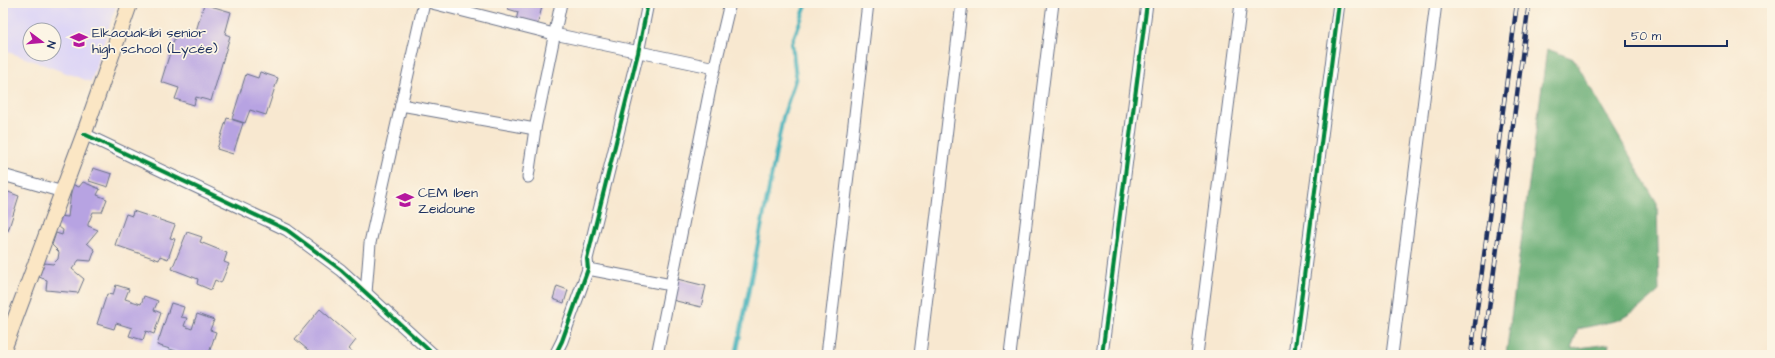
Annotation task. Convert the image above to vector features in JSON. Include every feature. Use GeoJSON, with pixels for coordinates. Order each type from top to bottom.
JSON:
{"type":"FeatureCollection","features":[{"type":"Feature","properties":{"kind":"street"},"geometry":{"type":"LineString","coordinates":[[3,351],[63,192],[130,3]]}},
{"type":"Feature","properties":{"kind":"street"},"geometry":{"type":"LineString","coordinates":[[366,293],[370,243],[424,3]]}},
{"type":"Feature","properties":{"kind":"street"},"geometry":{"type":"LineString","coordinates":[[432,3],[479,8],[554,34],[638,53],[715,68]]}},
{"type":"Feature","properties":{"kind":"street"},"geometry":{"type":"LineString","coordinates":[[528,177],[535,129],[561,3]]}},
{"type":"Feature","properties":{"kind":"street"},"geometry":{"type":"LineString","coordinates":[[555,355],[562,341],[588,268],[587,259],[638,53],[648,3]]}},
{"type":"Feature","properties":{"kind":"street"},"geometry":{"type":"LineString","coordinates":[[657,355],[715,68],[730,3]]}},
{"type":"Feature","properties":{"kind":"street"},"geometry":{"type":"LineString","coordinates":[[827,355],[868,3]]}},
{"type":"Feature","properties":{"kind":"street"},"geometry":{"type":"LineString","coordinates":[[920,355],[962,3]]}},
{"type":"Feature","properties":{"kind":"street"},"geometry":{"type":"LineString","coordinates":[[1010,355],[1053,3]]}},
{"type":"Feature","properties":{"kind":"street"},"geometry":{"type":"LineString","coordinates":[[1102,355],[1147,3]]}},
{"type":"Feature","properties":{"kind":"street"},"geometry":{"type":"LineString","coordinates":[[1197,355],[1241,3]]}},
{"type":"Feature","properties":{"kind":"street"},"geometry":{"type":"LineString","coordinates":[[1294,355],[1339,3]]}},
{"type":"Feature","properties":{"kind":"street"},"geometry":{"type":"LineString","coordinates":[[1392,355],[1436,3]]}},
{"type":"Feature","properties":{"kind":"street"},"geometry":{"type":"LineString","coordinates":[[400,105],[535,129]]}},
{"type":"Feature","properties":{"kind":"street"},"geometry":{"type":"LineString","coordinates":[[84,134],[287,230],[341,270],[434,355]]}},
{"type":"Feature","properties":{"kind":"street"},"geometry":{"type":"LineString","coordinates":[[3,175],[63,192]]}},
{"type":"Feature","properties":{"kind":"street"},"geometry":{"type":"LineString","coordinates":[[588,268],[671,285]]}},
{"type":"Feature","properties":{"kind":"shaded area","name":"Elkaouakibi senior high school (Lycée)"},"geometry":{"type":"Polygon","coordinates":[[[3,3],[117,3],[91,82],[36,62],[62,62],[62,22],[22,22],[22,57],[3,50],[3,3]]]}},
{"type":"Feature","properties":{"kind":"shaded area"},"geometry":{"type":"Polygon","coordinates":[[[156,332],[228,355],[146,355],[156,332]]]}},
{"type":"Feature","properties":{"kind":"green space"},"geometry":{"type":"Polygon","coordinates":[[[1547,49],[1574,59],[1657,203],[1659,291],[1638,309],[1619,320],[1578,329],[1571,349],[1609,344],[1607,355],[1506,355],[1547,49]]]}},
{"type":"Feature","properties":{"kind":"building"},"geometry":{"type":"Polygon","coordinates":[[[509,3],[543,3],[536,30],[515,25],[518,12],[508,9],[509,3]]]}},
{"type":"Feature","properties":{"kind":"building"},"geometry":{"type":"Polygon","coordinates":[[[204,4],[231,12],[225,34],[230,36],[211,101],[196,97],[194,105],[175,99],[179,88],[161,82],[176,33],[194,38],[204,4]]]}},
{"type":"Feature","properties":{"kind":"building"},"geometry":{"type":"Polygon","coordinates":[[[260,72],[278,78],[266,115],[250,110],[245,123],[232,119],[246,74],[258,78],[260,72]]]}},
{"type":"Feature","properties":{"kind":"building"},"geometry":{"type":"Polygon","coordinates":[[[227,118],[243,123],[233,154],[217,149],[227,118]]]}},
{"type":"Feature","properties":{"kind":"building"},"geometry":{"type":"Polygon","coordinates":[[[93,168],[112,174],[108,187],[89,181],[93,168]]]}},
{"type":"Feature","properties":{"kind":"building"},"geometry":{"type":"Polygon","coordinates":[[[83,182],[100,189],[97,195],[107,199],[102,212],[93,212],[88,224],[88,226],[98,230],[87,243],[95,250],[91,261],[79,260],[72,269],[84,279],[78,293],[46,290],[47,280],[39,277],[44,263],[53,264],[58,259],[59,252],[52,245],[56,233],[62,235],[63,230],[56,225],[59,216],[68,217],[72,184],[79,187],[83,182]]]}},
{"type":"Feature","properties":{"kind":"building"},"geometry":{"type":"Polygon","coordinates":[[[3,190],[19,196],[8,231],[3,229],[3,190]]]}},
{"type":"Feature","properties":{"kind":"building"},"geometry":{"type":"Polygon","coordinates":[[[133,211],[175,225],[170,238],[175,239],[168,259],[160,256],[159,260],[115,245],[126,214],[132,216],[133,211]]]}},
{"type":"Feature","properties":{"kind":"building"},"geometry":{"type":"Polygon","coordinates":[[[187,232],[202,237],[200,242],[227,253],[224,262],[229,264],[221,283],[215,280],[211,290],[197,284],[198,279],[172,269],[187,232]]]}},
{"type":"Feature","properties":{"kind":"building"},"geometry":{"type":"Polygon","coordinates":[[[677,279],[706,286],[701,307],[672,300],[677,279]]]}},
{"type":"Feature","properties":{"kind":"building"},"geometry":{"type":"Polygon","coordinates":[[[116,285],[129,289],[125,299],[141,304],[144,296],[158,301],[154,310],[161,313],[154,334],[146,331],[143,340],[129,336],[132,328],[116,323],[114,329],[97,324],[107,294],[113,295],[116,285]]]}},
{"type":"Feature","properties":{"kind":"building"},"geometry":{"type":"Polygon","coordinates":[[[557,286],[568,290],[564,303],[553,299],[557,286]]]}},
{"type":"Feature","properties":{"kind":"building"},"geometry":{"type":"Polygon","coordinates":[[[171,303],[184,307],[181,317],[187,318],[184,326],[192,329],[197,314],[214,320],[210,330],[216,332],[209,353],[203,351],[201,355],[189,355],[157,345],[171,303]]]}},
{"type":"Feature","properties":{"kind":"building"},"geometry":{"type":"Polygon","coordinates":[[[320,309],[356,340],[349,349],[356,355],[314,355],[295,339],[320,309]]]}},
{"type":"Feature","properties":{"kind":"waterway"},"geometry":{"type":"LineString","coordinates":[[736,355],[783,117],[796,77],[792,43],[807,3]]}},
{"type":"Feature","properties":{"kind":"railway"},"geometry":{"type":"LineString","coordinates":[[1471,355],[1517,3]]}},
{"type":"Feature","properties":{"kind":"railway"},"geometry":{"type":"LineString","coordinates":[[1483,355],[1529,3]]}},
{"type":"Feature","properties":{"kind":"cycle path"},"geometry":{"type":"LineString","coordinates":[[555,355],[562,341],[588,269],[587,259],[638,53],[648,3]]}},
{"type":"Feature","properties":{"kind":"cycle path"},"geometry":{"type":"LineString","coordinates":[[1102,355],[1147,3]]}},
{"type":"Feature","properties":{"kind":"cycle path"},"geometry":{"type":"LineString","coordinates":[[1294,355],[1339,3]]}},
{"type":"Feature","properties":{"kind":"cycle path"},"geometry":{"type":"LineString","coordinates":[[84,134],[287,230],[341,270],[434,355]]}},
{"type":"Feature","properties":{"kind":"place","name":"Elkaouakibi senior high school (Lycée)"},"geometry":{"type":"Point","coordinates":[79,40]}},
{"type":"Feature","properties":{"kind":"place","name":"CEM Iben Zeidoune"},"geometry":{"type":"Point","coordinates":[405,200]}}]}
